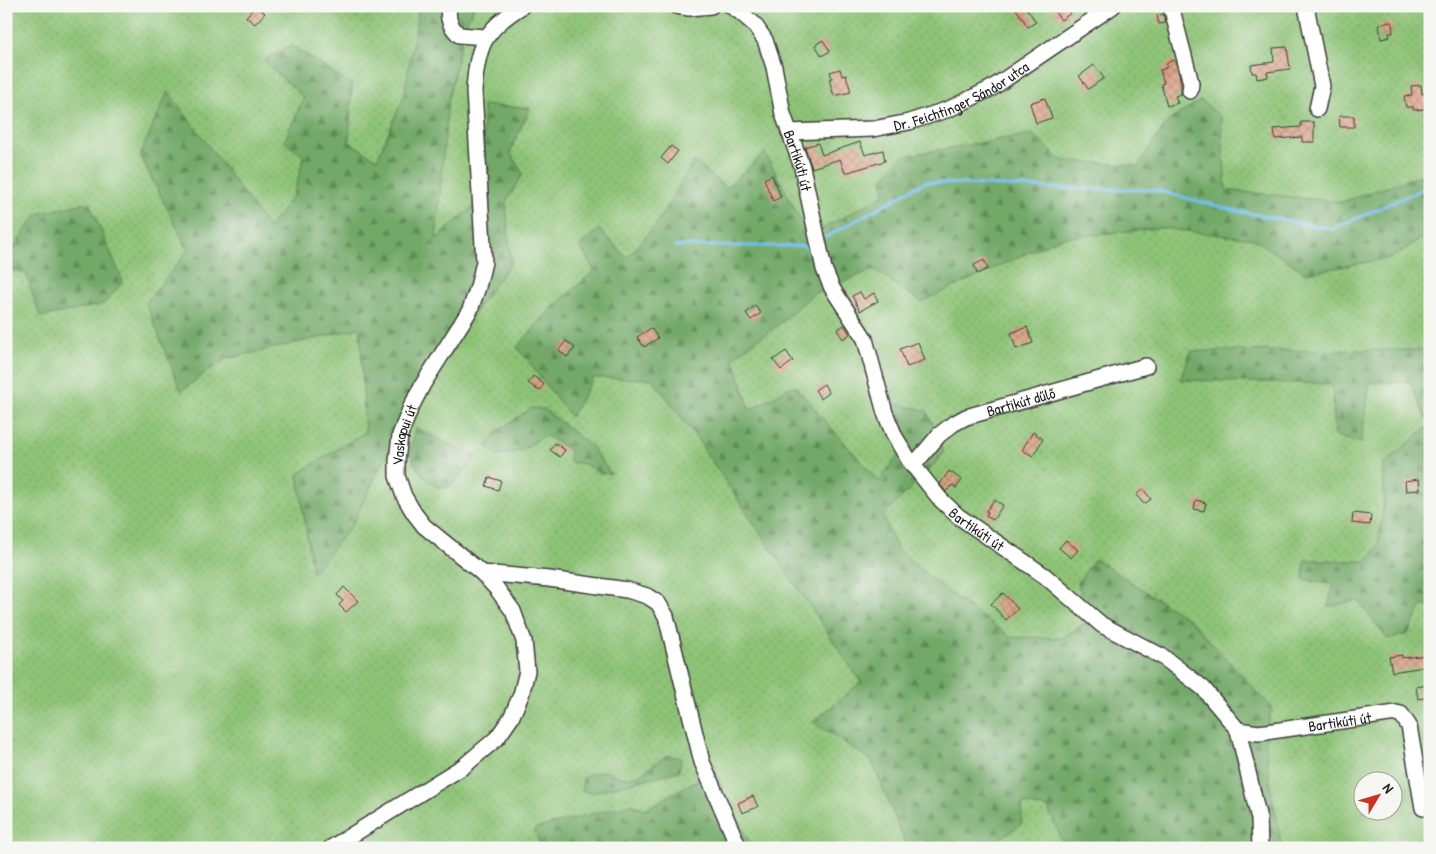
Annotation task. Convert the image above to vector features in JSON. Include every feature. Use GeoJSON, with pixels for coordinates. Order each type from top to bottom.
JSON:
{"type":"FeatureCollection","features":[{"type":"Feature","properties":{"kind":"street"},"geometry":{"type":"LineString","coordinates":[[449,6],[450,26],[459,35],[485,37]]}},
{"type":"Feature","properties":{"kind":"street","name":"Vaskapui út"},"geometry":{"type":"LineString","coordinates":[[331,848],[464,766],[497,738],[511,718],[521,695],[527,672],[524,641],[513,611],[497,589],[482,573],[424,526],[404,496],[397,476],[400,436],[410,407],[470,310],[484,262],[474,91],[479,52],[485,37],[494,26],[522,6]]}},
{"type":"Feature","properties":{"kind":"street"},"geometry":{"type":"LineString","coordinates":[[677,6],[689,8],[711,6]]}},
{"type":"Feature","properties":{"kind":"street","name":"Bartikúti út"},"geometry":{"type":"LineString","coordinates":[[731,6],[754,24],[765,40],[774,67],[783,114],[802,167],[826,278],[865,339],[885,413],[896,437],[914,466],[940,499],[958,516],[1044,576],[1102,625],[1163,657],[1203,688],[1238,730],[1259,733],[1396,713],[1401,714],[1410,726],[1423,808]]}},
{"type":"Feature","properties":{"kind":"street","name":"Dr. Feichtinger Sándor utca"},"geometry":{"type":"LineString","coordinates":[[789,132],[873,128],[909,122],[948,109],[992,88],[1113,6]]}},
{"type":"Feature","properties":{"kind":"street"},"geometry":{"type":"LineString","coordinates":[[1171,6],[1191,83],[1190,91]]}},
{"type":"Feature","properties":{"kind":"street"},"geometry":{"type":"LineString","coordinates":[[1306,6],[1322,86],[1317,109]]}},
{"type":"Feature","properties":{"kind":"street","name":"Bartikút dűlő"},"geometry":{"type":"LineString","coordinates":[[914,466],[939,435],[953,424],[966,418],[1146,366]]}},
{"type":"Feature","properties":{"kind":"street"},"geometry":{"type":"LineString","coordinates":[[482,573],[549,579],[627,590],[647,596],[658,603],[666,616],[702,762],[740,848]]}},
{"type":"Feature","properties":{"kind":"street"},"geometry":{"type":"LineString","coordinates":[[1238,730],[1259,819],[1260,848]]}},
{"type":"Feature","properties":{"kind":"green space"},"geometry":{"type":"Polygon","coordinates":[[[6,6],[1430,6],[1430,848],[6,848],[6,6]]]}},
{"type":"Feature","properties":{"kind":"green space"},"geometry":{"type":"Polygon","coordinates":[[[419,6],[475,6],[465,25],[448,101],[436,239],[483,198],[483,105],[530,108],[510,152],[523,174],[506,202],[511,263],[480,304],[382,464],[352,525],[312,573],[298,474],[365,432],[360,328],[225,359],[181,391],[146,303],[188,250],[140,155],[168,91],[269,228],[294,194],[304,157],[284,141],[304,98],[264,61],[291,45],[352,85],[349,142],[377,159],[404,96],[419,6]]]}},
{"type":"Feature","properties":{"kind":"green space"},"geometry":{"type":"Polygon","coordinates":[[[1201,100],[1221,117],[1226,190],[1342,202],[1430,172],[1430,233],[1391,258],[1306,273],[1254,239],[1160,228],[1060,238],[921,302],[874,269],[815,293],[773,329],[733,357],[750,410],[794,385],[879,482],[907,442],[893,403],[927,411],[944,453],[883,516],[898,550],[956,598],[1011,637],[1062,638],[1088,621],[1078,582],[1095,559],[1190,620],[1272,708],[1265,736],[1271,789],[1282,848],[1065,848],[1048,808],[1023,804],[1021,824],[988,848],[907,848],[872,761],[813,722],[861,682],[695,436],[653,379],[593,378],[571,417],[517,347],[553,307],[594,271],[580,246],[599,229],[627,258],[657,223],[694,161],[726,188],[765,153],[809,236],[885,194],[882,180],[902,156],[1032,134],[1061,160],[1138,166],[1167,122],[1201,100]]]}},
{"type":"Feature","properties":{"kind":"green space"},"geometry":{"type":"Polygon","coordinates":[[[89,202],[123,282],[104,304],[40,317],[26,273],[6,268],[6,259],[37,214],[89,202]]]}},
{"type":"Feature","properties":{"kind":"green space"},"geometry":{"type":"Polygon","coordinates":[[[1430,349],[1430,414],[1426,419],[1410,382],[1370,382],[1361,443],[1335,436],[1332,384],[1180,380],[1191,351],[1430,349]]]}},
{"type":"Feature","properties":{"kind":"green space"},"geometry":{"type":"Polygon","coordinates":[[[532,408],[544,409],[591,446],[611,474],[600,473],[585,464],[569,462],[570,450],[545,435],[523,450],[498,456],[486,446],[499,430],[532,408]]]}},
{"type":"Feature","properties":{"kind":"green space"},"geometry":{"type":"Polygon","coordinates":[[[415,428],[477,457],[450,486],[441,487],[435,485],[419,470],[412,457],[411,448],[415,428]]]}},
{"type":"Feature","properties":{"kind":"green space"},"geometry":{"type":"Polygon","coordinates":[[[1426,428],[1430,428],[1430,604],[1421,607],[1408,634],[1387,639],[1358,600],[1327,607],[1334,585],[1303,579],[1305,560],[1367,561],[1378,546],[1384,501],[1384,464],[1426,428]]]}},
{"type":"Feature","properties":{"kind":"green space"},"geometry":{"type":"Polygon","coordinates":[[[667,755],[681,758],[679,771],[590,793],[582,790],[583,778],[590,774],[603,771],[624,778],[639,775],[667,755]]]}},
{"type":"Feature","properties":{"kind":"green space"},"geometry":{"type":"Polygon","coordinates":[[[714,770],[752,848],[541,848],[534,829],[631,804],[646,809],[714,770]]]}},
{"type":"Feature","properties":{"kind":"building"},"geometry":{"type":"Polygon","coordinates":[[[255,6],[265,13],[255,24],[246,17],[255,6]]]}},
{"type":"Feature","properties":{"kind":"building"},"geometry":{"type":"Polygon","coordinates":[[[1014,6],[1025,6],[1036,22],[1028,27],[1014,6]]]}},
{"type":"Feature","properties":{"kind":"building"},"geometry":{"type":"Polygon","coordinates":[[[1057,6],[1065,6],[1071,13],[1061,20],[1053,10],[1057,6]]]}},
{"type":"Feature","properties":{"kind":"building"},"geometry":{"type":"Polygon","coordinates":[[[1163,14],[1166,23],[1159,24],[1157,16],[1163,14]]]}},
{"type":"Feature","properties":{"kind":"building"},"geometry":{"type":"Polygon","coordinates":[[[1392,22],[1393,33],[1389,33],[1390,37],[1381,39],[1379,24],[1392,22]]]}},
{"type":"Feature","properties":{"kind":"building"},"geometry":{"type":"Polygon","coordinates":[[[823,40],[830,51],[822,56],[815,45],[823,40]]]}},
{"type":"Feature","properties":{"kind":"building"},"geometry":{"type":"Polygon","coordinates":[[[1287,47],[1290,69],[1267,72],[1268,77],[1257,79],[1256,73],[1252,73],[1251,65],[1274,62],[1273,48],[1287,47]]]}},
{"type":"Feature","properties":{"kind":"building"},"geometry":{"type":"Polygon","coordinates":[[[1173,60],[1179,74],[1181,94],[1175,96],[1178,103],[1167,106],[1161,84],[1164,83],[1160,70],[1166,68],[1167,63],[1173,60]]]}},
{"type":"Feature","properties":{"kind":"building"},"geometry":{"type":"Polygon","coordinates":[[[1094,65],[1104,78],[1088,89],[1079,76],[1094,65]]]}},
{"type":"Feature","properties":{"kind":"building"},"geometry":{"type":"Polygon","coordinates":[[[840,69],[842,76],[846,75],[851,92],[834,96],[829,79],[832,78],[830,72],[840,69]]]}},
{"type":"Feature","properties":{"kind":"building"},"geometry":{"type":"Polygon","coordinates":[[[1421,85],[1422,94],[1430,93],[1430,104],[1425,104],[1425,109],[1413,110],[1413,107],[1406,107],[1404,96],[1412,95],[1411,86],[1421,85]]]}},
{"type":"Feature","properties":{"kind":"building"},"geometry":{"type":"Polygon","coordinates":[[[1045,98],[1052,118],[1036,123],[1030,103],[1045,98]]]}},
{"type":"Feature","properties":{"kind":"building"},"geometry":{"type":"Polygon","coordinates":[[[1339,116],[1354,116],[1354,127],[1340,127],[1339,116]]]}},
{"type":"Feature","properties":{"kind":"building"},"geometry":{"type":"Polygon","coordinates":[[[1301,122],[1314,122],[1314,142],[1302,142],[1302,137],[1275,139],[1274,129],[1301,127],[1301,122]]]}},
{"type":"Feature","properties":{"kind":"building"},"geometry":{"type":"Polygon","coordinates":[[[860,142],[865,155],[883,150],[885,161],[845,173],[840,159],[812,168],[805,147],[818,143],[822,155],[860,142]]]}},
{"type":"Feature","properties":{"kind":"building"},"geometry":{"type":"Polygon","coordinates":[[[671,146],[678,151],[668,164],[661,158],[671,146]]]}},
{"type":"Feature","properties":{"kind":"building"},"geometry":{"type":"Polygon","coordinates":[[[772,175],[781,197],[773,201],[764,179],[772,175]]]}},
{"type":"Feature","properties":{"kind":"building"},"geometry":{"type":"Polygon","coordinates":[[[984,260],[988,269],[977,274],[974,265],[984,260]]]}},
{"type":"Feature","properties":{"kind":"building"},"geometry":{"type":"Polygon","coordinates":[[[860,292],[864,299],[874,293],[878,301],[860,311],[852,296],[860,292]]]}},
{"type":"Feature","properties":{"kind":"building"},"geometry":{"type":"Polygon","coordinates":[[[755,306],[761,313],[751,320],[746,313],[755,306]]]}},
{"type":"Feature","properties":{"kind":"building"},"geometry":{"type":"Polygon","coordinates":[[[844,325],[850,334],[843,339],[837,330],[844,325]]]}},
{"type":"Feature","properties":{"kind":"building"},"geometry":{"type":"Polygon","coordinates":[[[1027,327],[1033,343],[1016,349],[1011,333],[1027,327]]]}},
{"type":"Feature","properties":{"kind":"building"},"geometry":{"type":"Polygon","coordinates":[[[651,328],[658,338],[644,347],[637,337],[651,328]]]}},
{"type":"Feature","properties":{"kind":"building"},"geometry":{"type":"Polygon","coordinates":[[[566,341],[575,348],[567,357],[559,350],[566,341]]]}},
{"type":"Feature","properties":{"kind":"building"},"geometry":{"type":"Polygon","coordinates":[[[918,342],[925,360],[907,367],[900,349],[918,342]]]}},
{"type":"Feature","properties":{"kind":"building"},"geometry":{"type":"Polygon","coordinates":[[[786,351],[793,361],[781,370],[773,360],[786,351]]]}},
{"type":"Feature","properties":{"kind":"building"},"geometry":{"type":"Polygon","coordinates":[[[533,376],[544,384],[539,391],[528,383],[533,376]]]}},
{"type":"Feature","properties":{"kind":"building"},"geometry":{"type":"Polygon","coordinates":[[[824,384],[829,393],[821,399],[815,390],[824,384]]]}},
{"type":"Feature","properties":{"kind":"building"},"geometry":{"type":"Polygon","coordinates":[[[1033,432],[1043,439],[1033,456],[1022,450],[1033,432]]]}},
{"type":"Feature","properties":{"kind":"building"},"geometry":{"type":"Polygon","coordinates":[[[555,443],[565,450],[560,457],[550,450],[555,443]]]}},
{"type":"Feature","properties":{"kind":"building"},"geometry":{"type":"Polygon","coordinates":[[[949,471],[962,480],[956,488],[952,485],[946,492],[940,484],[949,471]]]}},
{"type":"Feature","properties":{"kind":"building"},"geometry":{"type":"Polygon","coordinates":[[[489,477],[501,481],[498,490],[486,486],[489,477]]]}},
{"type":"Feature","properties":{"kind":"building"},"geometry":{"type":"Polygon","coordinates":[[[1419,479],[1420,490],[1406,491],[1405,481],[1419,479]]]}},
{"type":"Feature","properties":{"kind":"building"},"geometry":{"type":"Polygon","coordinates":[[[1143,489],[1151,499],[1144,504],[1136,495],[1143,489]]]}},
{"type":"Feature","properties":{"kind":"building"},"geometry":{"type":"Polygon","coordinates":[[[994,500],[1003,505],[993,520],[986,516],[988,512],[986,511],[994,500]]]}},
{"type":"Feature","properties":{"kind":"building"},"geometry":{"type":"Polygon","coordinates":[[[1196,500],[1206,503],[1204,511],[1194,509],[1196,500]]]}},
{"type":"Feature","properties":{"kind":"building"},"geometry":{"type":"Polygon","coordinates":[[[1353,513],[1371,515],[1370,525],[1352,523],[1353,513]]]}},
{"type":"Feature","properties":{"kind":"building"},"geometry":{"type":"Polygon","coordinates":[[[1066,540],[1078,550],[1071,558],[1059,548],[1066,540]]]}},
{"type":"Feature","properties":{"kind":"building"},"geometry":{"type":"Polygon","coordinates":[[[344,587],[358,601],[346,612],[339,605],[343,601],[337,595],[344,587]]]}},
{"type":"Feature","properties":{"kind":"building"},"geometry":{"type":"Polygon","coordinates":[[[1003,593],[1018,609],[1006,620],[991,604],[1003,593]]]}},
{"type":"Feature","properties":{"kind":"building"},"geometry":{"type":"Polygon","coordinates":[[[1402,655],[1402,658],[1428,655],[1430,666],[1392,672],[1389,657],[1402,655]]]}},
{"type":"Feature","properties":{"kind":"building"},"geometry":{"type":"Polygon","coordinates":[[[1428,685],[1430,697],[1418,699],[1416,687],[1428,685]]]}},
{"type":"Feature","properties":{"kind":"building"},"geometry":{"type":"Polygon","coordinates":[[[753,796],[758,807],[742,813],[738,803],[753,796]]]}},
{"type":"Feature","properties":{"kind":"waterway"},"geometry":{"type":"LineString","coordinates":[[826,237],[925,182],[1049,188],[1155,190],[1237,211],[1332,229],[1430,186]]}},
{"type":"Feature","properties":{"kind":"waterway"},"geometry":{"type":"LineString","coordinates":[[676,246],[806,246]]}}]}
